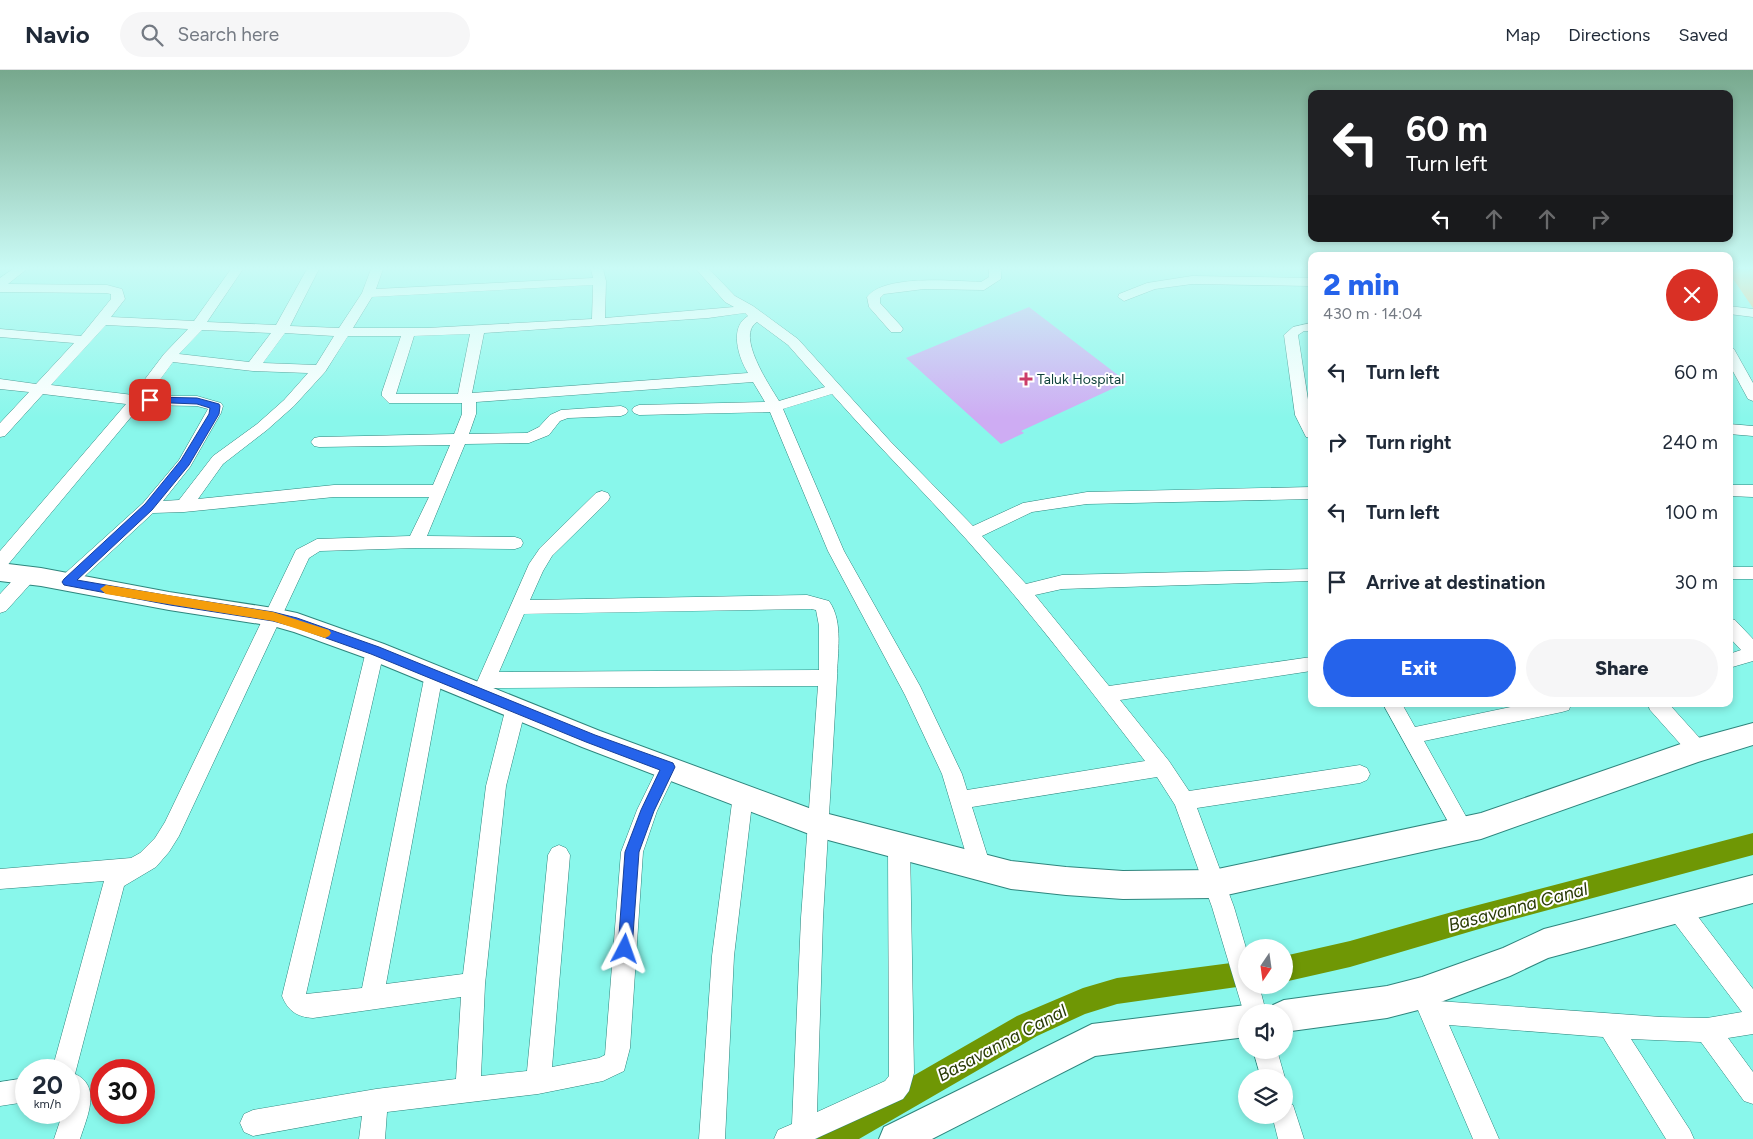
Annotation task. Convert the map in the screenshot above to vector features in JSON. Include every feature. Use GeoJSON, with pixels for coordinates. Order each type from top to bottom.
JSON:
{"type":"FeatureCollection","features":[{"type":"Feature","properties":{"kind":"street"},"geometry":{"type":"LineString","coordinates":[[0,563],[150,384],[169,357],[203,319]]}},
{"type":"Feature","properties":{"kind":"street"},"geometry":{"type":"LineString","coordinates":[[253,366],[286,319]]}},
{"type":"Feature","properties":{"kind":"street"},"geometry":{"type":"LineString","coordinates":[[184,506],[218,460],[262,427],[289,403],[320,369],[351,319]]}},
{"type":"Feature","properties":{"kind":"street"},"geometry":{"type":"LineString","coordinates":[[0,432],[102,321],[197,327],[343,332],[409,332],[641,319]]}},
{"type":"Feature","properties":{"kind":"street"},"geometry":{"type":"LineString","coordinates":[[749,319],[743,330],[745,348],[751,367],[775,407],[836,551],[913,692],[952,774],[980,867]]}},
{"type":"Feature","properties":{"kind":"street"},"geometry":{"type":"LineString","coordinates":[[761,319],[793,342],[885,445],[971,534],[1022,592],[1162,767],[1184,801],[1218,896],[1248,999],[1092,1040],[896,1139]]}},
{"type":"Feature","properties":{"kind":"street"},"geometry":{"type":"LineString","coordinates":[[887,319],[896,329]]}},
{"type":"Feature","properties":{"kind":"street"},"geometry":{"type":"LineString","coordinates":[[1307,415],[1291,335],[1294,330],[1308,327]]}},
{"type":"Feature","properties":{"kind":"street"},"geometry":{"type":"LineString","coordinates":[[416,542],[469,414],[470,406],[465,392],[478,329]]}},
{"type":"Feature","properties":{"kind":"street"},"geometry":{"type":"LineString","coordinates":[[409,332],[389,392],[389,396],[400,400],[467,398],[757,377]]}},
{"type":"Feature","properties":{"kind":"street"},"geometry":{"type":"LineString","coordinates":[[0,333],[83,340]]}},
{"type":"Feature","properties":{"kind":"street"},"geometry":{"type":"LineString","coordinates":[[169,357],[253,366],[320,369]]}},
{"type":"Feature","properties":{"kind":"street"},"geometry":{"type":"LineString","coordinates":[[1733,359],[1753,396]]}},
{"type":"Feature","properties":{"kind":"street"},"geometry":{"type":"LineString","coordinates":[[0,384],[135,400],[197,401],[216,406],[214,414],[185,463],[149,507],[68,582]]}},
{"type":"Feature","properties":{"kind":"street"},"geometry":{"type":"LineString","coordinates":[[639,410],[775,407],[834,388]]}},
{"type":"Feature","properties":{"kind":"street"},"geometry":{"type":"LineString","coordinates":[[319,442],[528,438],[544,431],[555,418],[566,413],[621,411]]}},
{"type":"Feature","properties":{"kind":"street"},"geometry":{"type":"LineString","coordinates":[[1733,429],[1753,430]]}},
{"type":"Feature","properties":{"kind":"street"},"geometry":{"type":"LineString","coordinates":[[149,507],[184,506],[334,491],[439,490]]}},
{"type":"Feature","properties":{"kind":"street"},"geometry":{"type":"LineString","coordinates":[[1733,491],[1753,491]]}},
{"type":"Feature","properties":{"kind":"street"},"geometry":{"type":"LineString","coordinates":[[971,534],[1029,507],[1088,498],[1308,493]]}},
{"type":"Feature","properties":{"kind":"street"},"geometry":{"type":"LineString","coordinates":[[484,687],[535,568],[546,552],[602,497]]}},
{"type":"Feature","properties":{"kind":"street"},"geometry":{"type":"LineString","coordinates":[[67,1059],[115,880],[148,860],[162,845],[172,829],[302,554],[317,544],[515,543]]}},
{"type":"Feature","properties":{"kind":"street"},"geometry":{"type":"LineString","coordinates":[[0,572],[28,575],[170,601],[273,617],[375,651],[434,674],[484,687],[828,678]]}},
{"type":"Feature","properties":{"kind":"street"},"geometry":{"type":"LineString","coordinates":[[1733,573],[1753,573]]}},
{"type":"Feature","properties":{"kind":"street"},"geometry":{"type":"LineString","coordinates":[[0,606],[28,575]]}},
{"type":"Feature","properties":{"kind":"street"},"geometry":{"type":"LineString","coordinates":[[1022,592],[1062,582],[1308,575]]}},
{"type":"Feature","properties":{"kind":"street"},"geometry":{"type":"LineString","coordinates":[[518,607],[807,602],[819,603],[824,608],[828,625],[828,678],[807,994],[795,1134],[879,1098],[894,1090],[900,1082],[902,1072],[899,845]]}},
{"type":"Feature","properties":{"kind":"street"},"geometry":{"type":"LineString","coordinates":[[1733,630],[1753,652],[1733,660]]}},
{"type":"Feature","properties":{"kind":"street"},"geometry":{"type":"LineString","coordinates":[[375,651],[294,996],[297,1002],[304,1006],[473,984]]}},
{"type":"Feature","properties":{"kind":"street"},"geometry":{"type":"LineString","coordinates":[[1103,695],[1308,664]]}},
{"type":"Feature","properties":{"kind":"street"},"geometry":{"type":"LineString","coordinates":[[372,998],[434,674]]}},
{"type":"Feature","properties":{"kind":"street"},"geometry":{"type":"LineString","coordinates":[[484,687],[516,707],[591,739],[817,824],[1010,875],[1218,896],[1463,829],[1481,826],[1698,750],[1753,734]]}},
{"type":"Feature","properties":{"kind":"street"},"geometry":{"type":"LineString","coordinates":[[468,1090],[473,984],[496,786],[516,707]]}},
{"type":"Feature","properties":{"kind":"street"},"geometry":{"type":"LineString","coordinates":[[1394,707],[1463,829]]}},
{"type":"Feature","properties":{"kind":"street"},"geometry":{"type":"LineString","coordinates":[[1410,736],[1548,707]]}},
{"type":"Feature","properties":{"kind":"street"},"geometry":{"type":"LineString","coordinates":[[1661,707],[1698,750]]}},
{"type":"Feature","properties":{"kind":"street"},"geometry":{"type":"LineString","coordinates":[[253,1123],[376,1101],[538,1082],[602,1070],[615,1062],[618,1057],[632,852],[647,810],[668,767]]}},
{"type":"Feature","properties":{"kind":"street"},"geometry":{"type":"LineString","coordinates":[[961,800],[1162,767]]}},
{"type":"Feature","properties":{"kind":"street"},"geometry":{"type":"LineString","coordinates":[[1184,801],[1360,774]]}},
{"type":"Feature","properties":{"kind":"street"},"geometry":{"type":"LineString","coordinates":[[712,1139],[723,956],[742,795]]}},
{"type":"Feature","properties":{"kind":"street"},"geometry":{"type":"LineString","coordinates":[[538,1082],[559,856]]}},
{"type":"Feature","properties":{"kind":"street"},"geometry":{"type":"LineString","coordinates":[[0,879],[134,868]]}},
{"type":"Feature","properties":{"kind":"street"},"geometry":{"type":"LineString","coordinates":[[1427,1002],[1544,944],[1753,890]]}},
{"type":"Feature","properties":{"kind":"street"},"geometry":{"type":"LineString","coordinates":[[1678,909],[1753,1008]]}},
{"type":"Feature","properties":{"kind":"street"},"geometry":{"type":"LineString","coordinates":[[1293,1015],[1387,1002],[1427,1002],[1609,1025],[1707,1030],[1753,1022]]}},
{"type":"Feature","properties":{"kind":"street"},"geometry":{"type":"LineString","coordinates":[[1427,1002],[1486,1139]]}},
{"type":"Feature","properties":{"kind":"street"},"geometry":{"type":"LineString","coordinates":[[1609,1025],[1681,1139]]}},
{"type":"Feature","properties":{"kind":"street"},"geometry":{"type":"LineString","coordinates":[[1707,1030],[1753,1092]]}},
{"type":"Feature","properties":{"kind":"street"},"geometry":{"type":"LineString","coordinates":[[0,1094],[15,1092]]}},
{"type":"Feature","properties":{"kind":"street"},"geometry":{"type":"LineString","coordinates":[[372,1139],[376,1101]]}},
{"type":"Feature","properties":{"kind":"street"},"geometry":{"type":"LineString","coordinates":[[67,1139],[72,1124]]}},
{"type":"Feature","properties":{"kind":"street"},"geometry":{"type":"LineString","coordinates":[[1287,1124],[1291,1139]]}},
{"type":"Feature","properties":{"kind":"building","name":"Taluk Hospital"},"geometry":{"type":"Polygon","coordinates":[[[1000,319],[1045,319],[1127,382],[1021,431],[1024,433],[1001,444],[906,358],[1000,319]]]}},
{"type":"Feature","properties":{"kind":"waterway","name":"Basavanna Canal"},"geometry":{"type":"LineString","coordinates":[[1293,967],[1350,954],[1459,922],[1753,844]]}},
{"type":"Feature","properties":{"kind":"waterway","name":"Basavanna Canal"},"geometry":{"type":"LineString","coordinates":[[831,1139],[1027,1026],[1083,1001],[1117,991],[1238,975]]}},
{"type":"Feature","properties":{"kind":"slow traffic"},"geometry":{"type":"LineString","coordinates":[[106,589],[273,617],[325,633]]}},
{"type":"Feature","properties":{"kind":"place","name":"Taluk Hospital"},"geometry":{"type":"Point","coordinates":[1026,379]}},
{"type":"Feature","properties":{"kind":"route"},"geometry":{"type":"LineString","coordinates":[[150,400],[197,401],[216,406],[214,414],[185,463],[149,507],[68,582],[170,601],[273,617],[297,623],[375,651],[591,739],[668,767],[647,810],[632,852],[625,949]]}}]}
